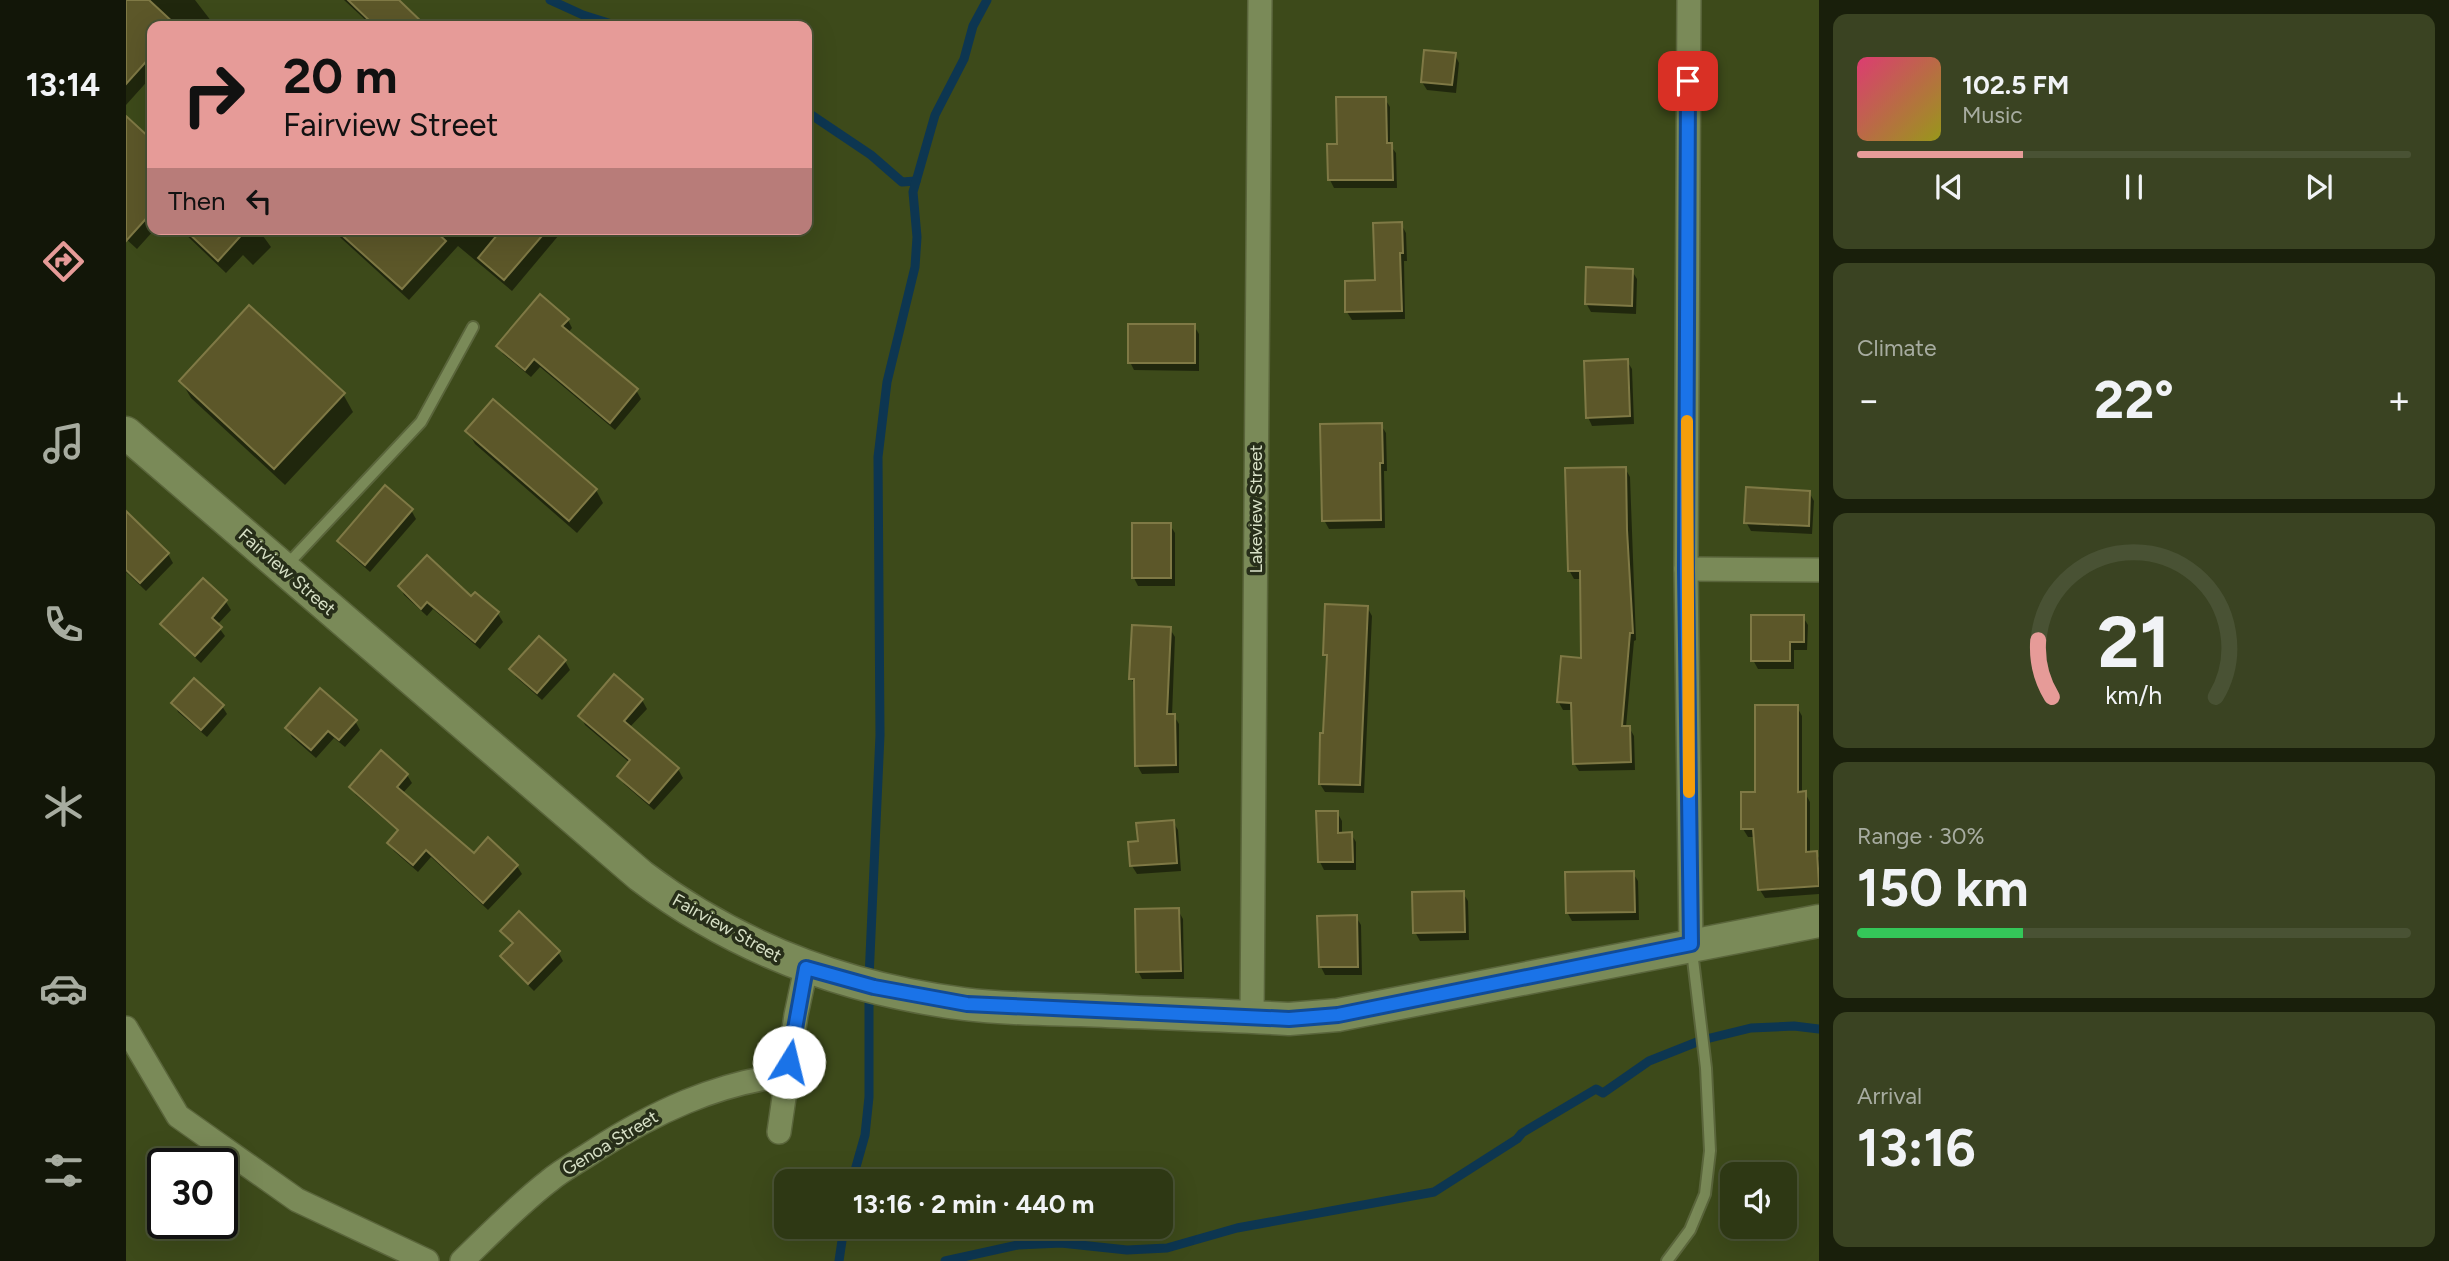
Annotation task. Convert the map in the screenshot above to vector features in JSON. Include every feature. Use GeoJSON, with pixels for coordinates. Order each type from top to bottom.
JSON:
{"type":"FeatureCollection","features":[{"type":"Feature","properties":{"kind":"street","name":"Lakeview Street"},"geometry":{"type":"LineString","coordinates":[[1252,1017],[1261,0]]}},
{"type":"Feature","properties":{"kind":"street"},"geometry":{"type":"LineString","coordinates":[[1689,0],[1686,569],[1691,944]]}},
{"type":"Feature","properties":{"kind":"street","name":"Fairview Street"},"geometry":{"type":"LineString","coordinates":[[126,433],[640,876],[708,922],[767,952],[806,968],[853,982],[931,999],[1005,1007],[1289,1019],[1338,1015],[1819,921]]}},
{"type":"Feature","properties":{"kind":"street"},"geometry":{"type":"LineString","coordinates":[[1686,569],[1819,570]]}},
{"type":"Feature","properties":{"kind":"street"},"geometry":{"type":"LineString","coordinates":[[779,1132],[806,968]]}},
{"type":"Feature","properties":{"kind":"street"},"geometry":{"type":"LineString","coordinates":[[126,1028],[178,1116],[296,1200],[427,1261]]}},
{"type":"Feature","properties":{"kind":"street","name":"Genoa Street"},"geometry":{"type":"LineString","coordinates":[[462,1261],[550,1180],[631,1127],[664,1110],[702,1096],[761,1079],[787,1075]]}},
{"type":"Feature","properties":{"kind":"lane"},"geometry":{"type":"LineString","coordinates":[[283,569],[421,422],[472,327]]}},
{"type":"Feature","properties":{"kind":"lane"},"geometry":{"type":"LineString","coordinates":[[1667,1261],[1690,1230],[1705,1194],[1710,1152],[1706,1068],[1691,944]]}},
{"type":"Feature","properties":{"kind":"building"},"geometry":{"type":"Polygon","coordinates":[[[126,0],[149,0],[172,21],[147,21],[147,61],[126,84],[126,0]]]}},
{"type":"Feature","properties":{"kind":"building"},"geometry":{"type":"Polygon","coordinates":[[[348,0],[399,0],[421,21],[370,21],[348,0]]]}},
{"type":"Feature","properties":{"kind":"building"},"geometry":{"type":"Polygon","coordinates":[[[1424,50],[1456,53],[1452,85],[1421,82],[1424,50]]]}},
{"type":"Feature","properties":{"kind":"building"},"geometry":{"type":"Polygon","coordinates":[[[1336,97],[1386,97],[1387,143],[1392,143],[1393,180],[1328,180],[1327,144],[1337,144],[1336,97]]]}},
{"type":"Feature","properties":{"kind":"building"},"geometry":{"type":"Polygon","coordinates":[[[126,116],[147,135],[147,218],[126,241],[126,116]]]}},
{"type":"Feature","properties":{"kind":"building"},"geometry":{"type":"Polygon","coordinates":[[[1402,222],[1402,311],[1345,312],[1345,281],[1375,280],[1373,223],[1402,222]]]}},
{"type":"Feature","properties":{"kind":"building"},"geometry":{"type":"Polygon","coordinates":[[[190,235],[242,235],[218,261],[190,235]]]}},
{"type":"Feature","properties":{"kind":"building"},"geometry":{"type":"Polygon","coordinates":[[[342,235],[440,235],[446,241],[402,289],[342,235]]]}},
{"type":"Feature","properties":{"kind":"building"},"geometry":{"type":"Polygon","coordinates":[[[497,235],[543,235],[504,280],[478,258],[497,235]]]}},
{"type":"Feature","properties":{"kind":"building"},"geometry":{"type":"Polygon","coordinates":[[[1586,267],[1633,269],[1632,306],[1585,304],[1586,267]]]}},
{"type":"Feature","properties":{"kind":"building"},"geometry":{"type":"Polygon","coordinates":[[[540,294],[569,319],[562,326],[638,389],[610,423],[534,359],[525,370],[496,346],[540,294]]]}},
{"type":"Feature","properties":{"kind":"building"},"geometry":{"type":"Polygon","coordinates":[[[249,305],[345,393],[274,469],[179,381],[249,305]]]}},
{"type":"Feature","properties":{"kind":"building"},"geometry":{"type":"Polygon","coordinates":[[[1128,324],[1195,324],[1195,363],[1128,363],[1128,324]]]}},
{"type":"Feature","properties":{"kind":"building"},"geometry":{"type":"Polygon","coordinates":[[[1628,359],[1630,416],[1586,418],[1584,361],[1628,359]]]}},
{"type":"Feature","properties":{"kind":"building"},"geometry":{"type":"Polygon","coordinates":[[[493,399],[597,489],[569,521],[465,431],[493,399]]]}},
{"type":"Feature","properties":{"kind":"building"},"geometry":{"type":"Polygon","coordinates":[[[1382,423],[1381,520],[1322,521],[1320,424],[1382,423]]]}},
{"type":"Feature","properties":{"kind":"building"},"geometry":{"type":"Polygon","coordinates":[[[1626,467],[1633,633],[1630,633],[1622,726],[1630,726],[1631,762],[1573,764],[1571,703],[1557,702],[1561,656],[1581,658],[1580,571],[1568,571],[1565,468],[1626,467]]]}},
{"type":"Feature","properties":{"kind":"building"},"geometry":{"type":"Polygon","coordinates":[[[385,485],[413,509],[365,565],[337,541],[385,485]]]}},
{"type":"Feature","properties":{"kind":"building"},"geometry":{"type":"Polygon","coordinates":[[[1746,487],[1810,491],[1809,526],[1744,523],[1746,487]]]}},
{"type":"Feature","properties":{"kind":"building"},"geometry":{"type":"Polygon","coordinates":[[[126,511],[169,553],[140,583],[126,570],[126,511]]]}},
{"type":"Feature","properties":{"kind":"building"},"geometry":{"type":"Polygon","coordinates":[[[1132,523],[1171,523],[1171,578],[1132,578],[1132,523]]]}},
{"type":"Feature","properties":{"kind":"building"},"geometry":{"type":"Polygon","coordinates":[[[427,555],[471,596],[475,592],[499,612],[475,642],[427,602],[421,609],[398,586],[427,555]]]}},
{"type":"Feature","properties":{"kind":"building"},"geometry":{"type":"Polygon","coordinates":[[[203,578],[227,600],[212,618],[222,627],[195,656],[160,624],[203,578]]]}},
{"type":"Feature","properties":{"kind":"building"},"geometry":{"type":"Polygon","coordinates":[[[1325,604],[1368,606],[1360,785],[1319,784],[1320,733],[1323,733],[1327,655],[1323,655],[1325,604]]]}},
{"type":"Feature","properties":{"kind":"building"},"geometry":{"type":"Polygon","coordinates":[[[1751,615],[1804,615],[1804,642],[1790,642],[1790,661],[1751,661],[1751,615]]]}},
{"type":"Feature","properties":{"kind":"building"},"geometry":{"type":"Polygon","coordinates":[[[1132,625],[1171,627],[1167,714],[1175,714],[1176,765],[1135,766],[1134,679],[1129,679],[1132,625]]]}},
{"type":"Feature","properties":{"kind":"building"},"geometry":{"type":"Polygon","coordinates":[[[539,636],[566,660],[537,693],[509,669],[539,636]]]}},
{"type":"Feature","properties":{"kind":"building"},"geometry":{"type":"Polygon","coordinates":[[[614,674],[643,699],[624,721],[679,768],[649,803],[617,776],[630,760],[578,716],[614,674]]]}},
{"type":"Feature","properties":{"kind":"building"},"geometry":{"type":"Polygon","coordinates":[[[194,678],[224,705],[201,730],[171,703],[194,678]]]}},
{"type":"Feature","properties":{"kind":"building"},"geometry":{"type":"Polygon","coordinates":[[[320,688],[357,720],[339,740],[328,731],[311,750],[285,728],[320,688]]]}},
{"type":"Feature","properties":{"kind":"building"},"geometry":{"type":"Polygon","coordinates":[[[1755,705],[1798,705],[1798,792],[1806,791],[1806,852],[1817,851],[1819,886],[1758,890],[1753,829],[1741,829],[1741,792],[1755,792],[1755,705]]]}},
{"type":"Feature","properties":{"kind":"building"},"geometry":{"type":"Polygon","coordinates":[[[381,750],[408,774],[397,787],[474,853],[488,837],[518,865],[483,903],[426,850],[413,865],[387,843],[398,830],[349,787],[381,750]]]}},
{"type":"Feature","properties":{"kind":"building"},"geometry":{"type":"Polygon","coordinates":[[[1316,811],[1338,811],[1338,833],[1352,832],[1353,862],[1318,862],[1316,811]]]}},
{"type":"Feature","properties":{"kind":"building"},"geometry":{"type":"Polygon","coordinates":[[[1174,820],[1177,863],[1130,866],[1128,842],[1138,841],[1136,823],[1174,820]]]}},
{"type":"Feature","properties":{"kind":"building"},"geometry":{"type":"Polygon","coordinates":[[[1634,871],[1635,912],[1566,913],[1565,872],[1634,871]]]}},
{"type":"Feature","properties":{"kind":"building"},"geometry":{"type":"Polygon","coordinates":[[[1464,891],[1465,932],[1413,933],[1412,892],[1464,891]]]}},
{"type":"Feature","properties":{"kind":"building"},"geometry":{"type":"Polygon","coordinates":[[[1179,908],[1181,971],[1136,972],[1135,909],[1179,908]]]}},
{"type":"Feature","properties":{"kind":"building"},"geometry":{"type":"Polygon","coordinates":[[[519,911],[560,951],[528,984],[500,956],[513,943],[500,931],[519,911]]]}},
{"type":"Feature","properties":{"kind":"building"},"geometry":{"type":"Polygon","coordinates":[[[1357,915],[1358,967],[1319,967],[1317,916],[1357,915]]]}},
{"type":"Feature","properties":{"kind":"waterway"},"geometry":{"type":"LineString","coordinates":[[550,0],[602,21]]}},
{"type":"Feature","properties":{"kind":"waterway"},"geometry":{"type":"LineString","coordinates":[[869,978],[880,735],[878,457],[887,382],[915,267],[917,237],[913,192],[935,115],[964,59],[973,26],[987,0]]}},
{"type":"Feature","properties":{"kind":"waterway"},"geometry":{"type":"LineString","coordinates":[[812,115],[871,155],[902,182],[916,181]]}},
{"type":"Feature","properties":{"kind":"waterway"},"geometry":{"type":"LineString","coordinates":[[855,1169],[865,1135],[869,1097],[869,992]]}},
{"type":"Feature","properties":{"kind":"waterway"},"geometry":{"type":"LineString","coordinates":[[945,1261],[1018,1245],[1061,1243],[1127,1250],[1167,1248],[1237,1228],[1434,1192],[1517,1139],[1522,1133],[1596,1089],[1603,1093],[1649,1061],[1702,1040],[1751,1028],[1794,1026],[1819,1029]]}},
{"type":"Feature","properties":{"kind":"waterway"},"geometry":{"type":"LineString","coordinates":[[839,1261],[842,1239]]}},
{"type":"Feature","properties":{"kind":"slow traffic"},"geometry":{"type":"LineString","coordinates":[[1687,421],[1689,792]]}},
{"type":"Feature","properties":{"kind":"route"},"geometry":{"type":"LineString","coordinates":[[789,1062],[806,968],[874,987],[967,1004],[1289,1019],[1338,1015],[1691,944],[1686,569],[1688,81]]}}]}
